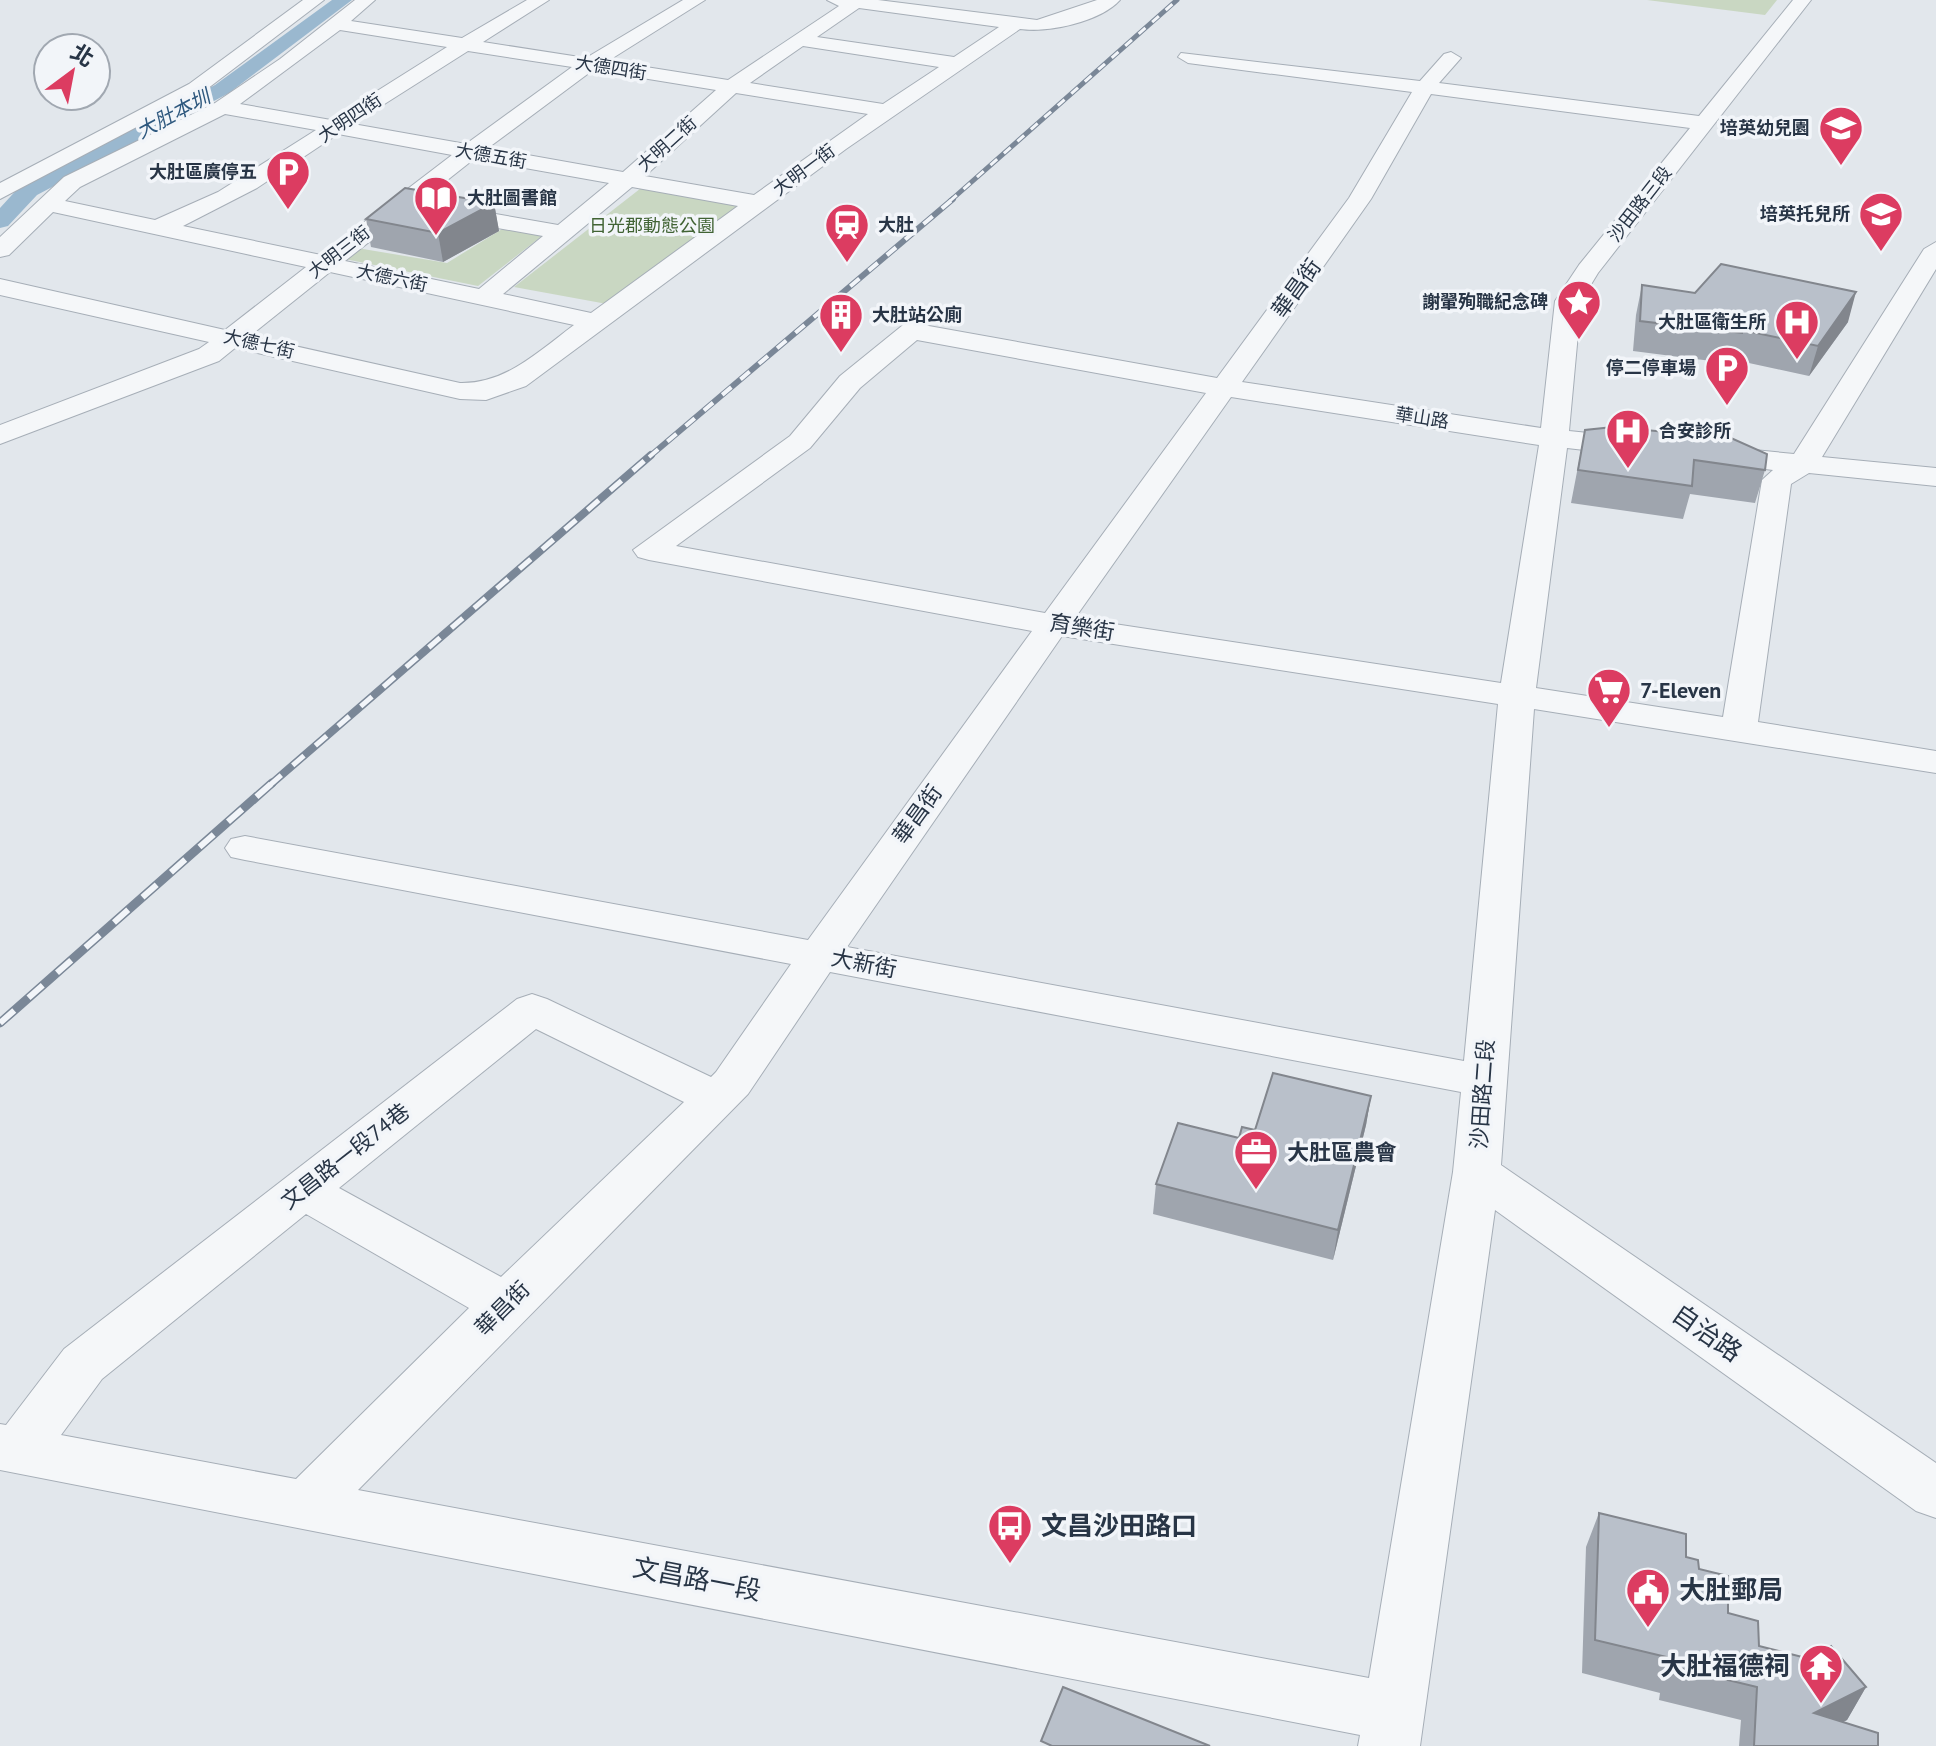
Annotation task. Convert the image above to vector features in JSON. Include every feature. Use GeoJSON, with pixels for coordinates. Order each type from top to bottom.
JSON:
{"type":"FeatureCollection","features":[{"type":"Feature","properties":{"kind":"street"},"geometry":{"type":"LineString","coordinates":[[0,192],[196,88],[315,0]]}},
{"type":"Feature","properties":{"kind":"street"},"geometry":{"type":"LineString","coordinates":[[0,250],[72,182],[222,107],[287,63],[366,0]]}},
{"type":"Feature","properties":{"kind":"street","name":"大明三街"},"geometry":{"type":"LineString","coordinates":[[0,435],[209,355],[400,204],[589,64],[696,0]]}},
{"type":"Feature","properties":{"kind":"street","name":"大明一街"},"geometry":{"type":"LineString","coordinates":[[516,380],[955,63],[1014,25],[1049,24],[1110,0]]}},
{"type":"Feature","properties":{"kind":"street","name":"沙田路三段"},"geometry":{"type":"LineString","coordinates":[[1554,439],[1568,301],[1702,123],[1802,0]]}},
{"type":"Feature","properties":{"kind":"street","name":"大明四街"},"geometry":{"type":"LineString","coordinates":[[155,228],[188,218],[529,1]]}},
{"type":"Feature","properties":{"kind":"street"},"geometry":{"type":"LineString","coordinates":[[850,1],[1014,25]]}},
{"type":"Feature","properties":{"kind":"street","name":"大明二街"},"geometry":{"type":"LineString","coordinates":[[483,298],[559,232],[628,179],[731,87],[850,1]]}},
{"type":"Feature","properties":{"kind":"street","name":"大德四街"},"geometry":{"type":"LineString","coordinates":[[335,24],[888,111]]}},
{"type":"Feature","properties":{"kind":"street"},"geometry":{"type":"LineString","coordinates":[[799,40],[955,63]]}},
{"type":"Feature","properties":{"kind":"street"},"geometry":{"type":"LineString","coordinates":[[1188,57],[1702,123]]}},
{"type":"Feature","properties":{"kind":"street","name":"華昌街"},"geometry":{"type":"LineString","coordinates":[[307,1505],[506,1304],[732,1083],[819,954],[1360,199],[1425,87],[1451,58]]}},
{"type":"Feature","properties":{"kind":"street","name":"大德五街"},"geometry":{"type":"LineString","coordinates":[[222,107],[760,203]]}},
{"type":"Feature","properties":{"kind":"street","name":"大德六街"},"geometry":{"type":"LineString","coordinates":[[47,204],[597,322]]}},
{"type":"Feature","properties":{"kind":"street"},"geometry":{"type":"LineString","coordinates":[[400,204],[559,232]]}},
{"type":"Feature","properties":{"kind":"street"},"geometry":{"type":"LineString","coordinates":[[1739,729],[1777,480],[1803,464],[1936,249]]}},
{"type":"Feature","properties":{"kind":"street","name":"大德七街"},"geometry":{"type":"LineString","coordinates":[[0,287],[233,337],[460,391],[486,392],[516,380]]}},
{"type":"Feature","properties":{"kind":"street","name":"華山路"},"geometry":{"type":"LineString","coordinates":[[649,550],[800,442],[850,382],[912,331],[1225,387],[1554,439],[1936,477]]}},
{"type":"Feature","properties":{"kind":"street","name":"沙田路二段"},"geometry":{"type":"LineString","coordinates":[[1392,1729],[1477,1172],[1482,1080],[1517,695],[1554,439]]}},
{"type":"Feature","properties":{"kind":"street","name":"育樂街"},"geometry":{"type":"LineString","coordinates":[[649,550],[768,575],[1057,623],[1936,762]]}},
{"type":"Feature","properties":{"kind":"street","name":"大新街"},"geometry":{"type":"LineString","coordinates":[[245,848],[1482,1080]]}},
{"type":"Feature","properties":{"kind":"street","name":"文昌路一段74巷"},"geometry":{"type":"LineString","coordinates":[[9,1448],[83,1364],[532,1009],[715,1098]]}},
{"type":"Feature","properties":{"kind":"street","name":"自治路"},"geometry":{"type":"LineString","coordinates":[[1477,1172],[1936,1494]]}},
{"type":"Feature","properties":{"kind":"street"},"geometry":{"type":"LineString","coordinates":[[303,1190],[506,1304]]}},
{"type":"Feature","properties":{"kind":"street","name":"文昌路一段"},"geometry":{"type":"LineString","coordinates":[[9,1448],[307,1505],[1392,1729]]}},
{"type":"Feature","properties":{"kind":"green space"},"geometry":{"type":"Polygon","coordinates":[[[1647,0],[1777,0],[1765,15],[1647,0]]]}},
{"type":"Feature","properties":{"kind":"green space","name":"日光郡動態公園"},"geometry":{"type":"Polygon","coordinates":[[[645,185],[746,202],[607,304],[514,287],[645,185]]]}},
{"type":"Feature","properties":{"kind":"green space"},"geometry":{"type":"Polygon","coordinates":[[[507,226],[547,232],[478,286],[335,257],[351,247],[447,263],[507,226]]]}},
{"type":"Feature","properties":{"kind":"building"},"geometry":{"type":"Polygon","coordinates":[[[405,188],[494,203],[438,233],[366,219],[405,188]]]}},
{"type":"Feature","properties":{"kind":"building"},"geometry":{"type":"Polygon","coordinates":[[[1721,264],[1856,292],[1818,346],[1742,330],[1742,333],[1640,321],[1642,285],[1695,293],[1721,264]]]}},
{"type":"Feature","properties":{"kind":"building"},"geometry":{"type":"Polygon","coordinates":[[[1613,427],[1731,438],[1767,454],[1765,470],[1694,460],[1692,486],[1578,470],[1585,430],[1613,427]]]}},
{"type":"Feature","properties":{"kind":"building","name":"大肚區農會"},"geometry":{"type":"Polygon","coordinates":[[[1273,1073],[1371,1096],[1338,1230],[1156,1184],[1178,1123],[1239,1138],[1242,1127],[1255,1130],[1273,1073]]]}},
{"type":"Feature","properties":{"kind":"building"},"geometry":{"type":"Polygon","coordinates":[[[1599,1513],[1686,1534],[1686,1557],[1698,1560],[1699,1569],[1728,1576],[1728,1613],[1758,1621],[1759,1646],[1806,1658],[1831,1646],[1866,1687],[1814,1713],[1878,1733],[1878,1746],[1754,1746],[1757,1687],[1674,1667],[1675,1659],[1595,1640],[1599,1513]]]}},
{"type":"Feature","properties":{"kind":"building"},"geometry":{"type":"Polygon","coordinates":[[[1063,1687],[1210,1746],[1052,1746],[1041,1741],[1063,1687]]]}},
{"type":"Feature","properties":{"kind":"waterway","name":"大肚本圳"},"geometry":{"type":"LineString","coordinates":[[0,221],[29,190],[222,89],[343,0]]}},
{"type":"Feature","properties":{"kind":"railway"},"geometry":{"type":"LineString","coordinates":[[950,201],[1177,0]]}},
{"type":"Feature","properties":{"kind":"railway"},"geometry":{"type":"LineString","coordinates":[[649,457],[953,199]]}},
{"type":"Feature","properties":{"kind":"railway"},"geometry":{"type":"LineString","coordinates":[[270,785],[651,455]]}},
{"type":"Feature","properties":{"kind":"railway"},"geometry":{"type":"LineString","coordinates":[[0,1023],[272,783]]}},
{"type":"Feature","properties":{"kind":"place","name":"培英幼兒園"},"geometry":{"type":"Point","coordinates":[1841,167]}},
{"type":"Feature","properties":{"kind":"place","name":"大肚區廣停五"},"geometry":{"type":"Point","coordinates":[288,211]}},
{"type":"Feature","properties":{"kind":"place","name":"大肚圖書館"},"geometry":{"type":"Point","coordinates":[436,237]}},
{"type":"Feature","properties":{"kind":"place","name":"培英托兒所"},"geometry":{"type":"Point","coordinates":[1881,253]}},
{"type":"Feature","properties":{"kind":"place","name":"大肚"},"geometry":{"type":"Point","coordinates":[847,264]}},
{"type":"Feature","properties":{"kind":"place","name":"謝翬殉職紀念碑"},"geometry":{"type":"Point","coordinates":[1579,341]}},
{"type":"Feature","properties":{"kind":"place","name":"大肚站公廁"},"geometry":{"type":"Point","coordinates":[841,354]}},
{"type":"Feature","properties":{"kind":"place","name":"大肚區衛生所"},"geometry":{"type":"Point","coordinates":[1797,361]}},
{"type":"Feature","properties":{"kind":"place","name":"停二停車場"},"geometry":{"type":"Point","coordinates":[1727,407]}},
{"type":"Feature","properties":{"kind":"place","name":"合安診所"},"geometry":{"type":"Point","coordinates":[1628,470]}},
{"type":"Feature","properties":{"kind":"place","name":"7-Eleven"},"geometry":{"type":"Point","coordinates":[1609,729]}},
{"type":"Feature","properties":{"kind":"place","name":"大肚區農會"},"geometry":{"type":"Point","coordinates":[1256,1191]}},
{"type":"Feature","properties":{"kind":"place","name":"文昌沙田路口"},"geometry":{"type":"Point","coordinates":[1010,1565]}},
{"type":"Feature","properties":{"kind":"place","name":"大肚郵局"},"geometry":{"type":"Point","coordinates":[1648,1629]}},
{"type":"Feature","properties":{"kind":"place","name":"大肚福德祠"},"geometry":{"type":"Point","coordinates":[1821,1705]}}]}
